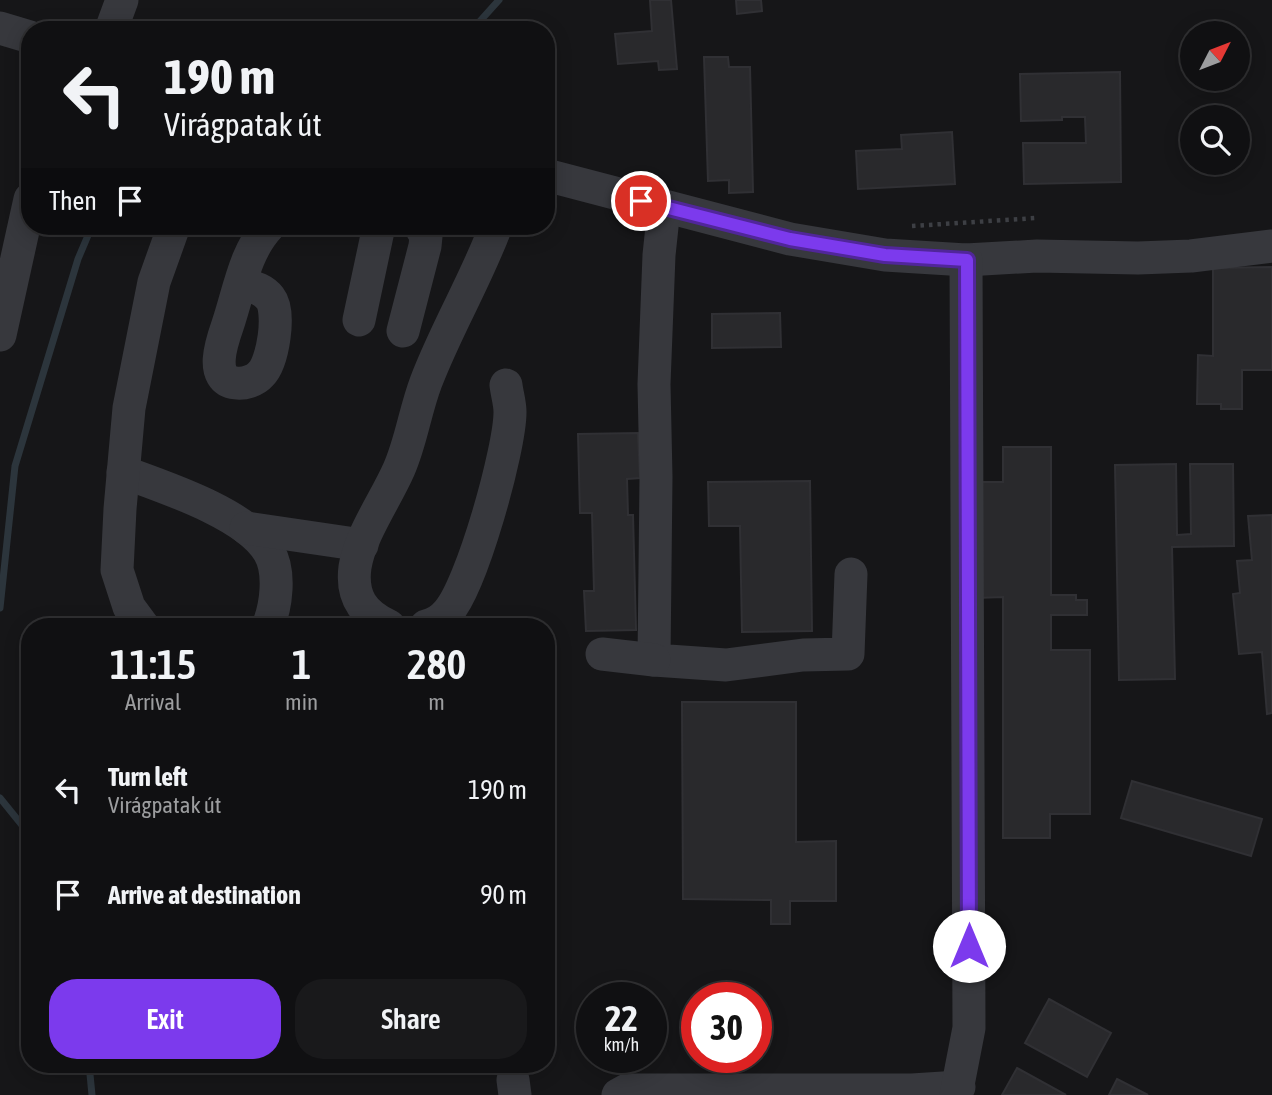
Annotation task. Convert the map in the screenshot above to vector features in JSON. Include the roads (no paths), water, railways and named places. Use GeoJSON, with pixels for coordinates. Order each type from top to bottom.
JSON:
{"type":"FeatureCollection","features":[{"type":"Feature","properties":{"kind":"street"},"geometry":{"type":"LineString","coordinates":[[114,21],[122,0]]}},
{"type":"Feature","properties":{"kind":"street"},"geometry":{"type":"LineString","coordinates":[[0,28],[21,34]]}},
{"type":"Feature","properties":{"kind":"street"},"geometry":{"type":"LineString","coordinates":[[555,178],[790,239],[885,255],[967,260],[1037,256],[1191,256],[1272,246]]}},
{"type":"Feature","properties":{"kind":"street"},"geometry":{"type":"LineString","coordinates":[[654,660],[654,384],[659,255],[664,208]]}},
{"type":"Feature","properties":{"kind":"street"},"geometry":{"type":"LineString","coordinates":[[0,335],[22,235]]}},
{"type":"Feature","properties":{"kind":"street"},"geometry":{"type":"LineString","coordinates":[[137,618],[129,607],[117,570],[123,472],[129,408],[154,282],[171,235]]}},
{"type":"Feature","properties":{"kind":"street"},"geometry":{"type":"LineString","coordinates":[[241,285],[252,250],[263,235]]}},
{"type":"Feature","properties":{"kind":"street"},"geometry":{"type":"LineString","coordinates":[[359,320],[377,235]]}},
{"type":"Feature","properties":{"kind":"street"},"geometry":{"type":"LineString","coordinates":[[403,331],[425,246],[425,235]]}},
{"type":"Feature","properties":{"kind":"street"},"geometry":{"type":"LineString","coordinates":[[376,618],[363,610],[356,593],[355,567],[362,545],[400,467],[425,384],[493,235]]}},
{"type":"Feature","properties":{"kind":"street"},"geometry":{"type":"LineString","coordinates":[[618,1095],[626,1090],[958,1091],[969,1028],[967,260]]}},
{"type":"Feature","properties":{"kind":"street"},"geometry":{"type":"LineString","coordinates":[[441,618],[449,611],[459,594],[491,504],[510,412],[506,385]]}},
{"type":"Feature","properties":{"kind":"street"},"geometry":{"type":"LineString","coordinates":[[123,472],[209,506],[246,528],[270,553],[277,583],[272,618]]}},
{"type":"Feature","properties":{"kind":"street"},"geometry":{"type":"LineString","coordinates":[[246,528],[362,545]]}},
{"type":"Feature","properties":{"kind":"street"},"geometry":{"type":"LineString","coordinates":[[602,653],[726,665],[803,654],[848,654],[851,574]]}},
{"type":"Feature","properties":{"kind":"waterway"},"geometry":{"type":"LineString","coordinates":[[480,21],[499,0]]}},
{"type":"Feature","properties":{"kind":"waterway"},"geometry":{"type":"LineString","coordinates":[[0,608],[15,466],[78,259],[88,235]]}},
{"type":"Feature","properties":{"kind":"waterway"},"geometry":{"type":"LineString","coordinates":[[0,798],[21,824]]}},
{"type":"Feature","properties":{"kind":"waterway"},"geometry":{"type":"LineString","coordinates":[[90,1073],[92,1095]]}}]}
